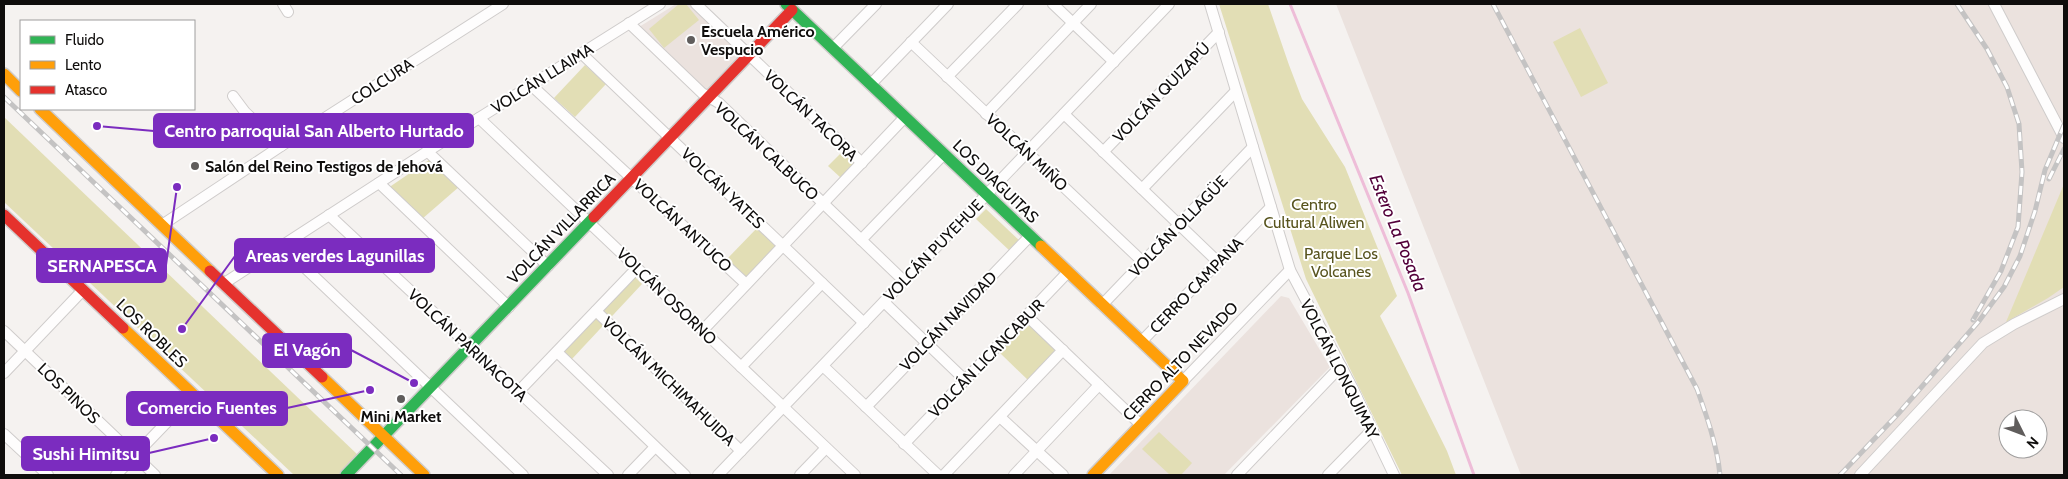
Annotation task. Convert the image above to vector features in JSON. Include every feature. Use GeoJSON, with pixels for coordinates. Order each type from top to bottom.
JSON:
{"type":"FeatureCollection","features":[{"type":"Feature","properties":{"kind":"street","name":"COLCURA"},"geometry":{"type":"LineString","coordinates":[[162,225],[281,146],[503,4]]}},
{"type":"Feature","properties":{"kind":"street","name":"VOLCÁN LLAIMA"},"geometry":{"type":"LineString","coordinates":[[223,284],[427,151],[660,4]]}},
{"type":"Feature","properties":{"kind":"street","name":"VOLCÁN TACORA"},"geometry":{"type":"LineString","coordinates":[[696,4],[862,163]]}},
{"type":"Feature","properties":{"kind":"street"},"geometry":{"type":"LineString","coordinates":[[833,48],[876,4]]}},
{"type":"Feature","properties":{"kind":"street"},"geometry":{"type":"LineString","coordinates":[[871,84],[948,4]]}},
{"type":"Feature","properties":{"kind":"street"},"geometry":{"type":"LineString","coordinates":[[947,77],[1018,4]]}},
{"type":"Feature","properties":{"kind":"street"},"geometry":{"type":"LineString","coordinates":[[1053,4],[1114,62]]}},
{"type":"Feature","properties":{"kind":"street"},"geometry":{"type":"LineString","coordinates":[[986,114],[1091,4]]}},
{"type":"Feature","properties":{"kind":"street","name":"VOLCÁN PUYEHUE"},"geometry":{"type":"LineString","coordinates":[[718,475],[1169,4]]}},
{"type":"Feature","properties":{"kind":"street","name":"VOLCÁN LONQUIMAY"},"geometry":{"type":"LineString","coordinates":[[1210,4],[1290,270],[1341,366],[1394,475]]}},
{"type":"Feature","properties":{"kind":"street"},"geometry":{"type":"LineString","coordinates":[[1994,4],[2064,138]]}},
{"type":"Feature","properties":{"kind":"street","name":"VOLCÁN VILLARRICA"},"geometry":{"type":"LineString","coordinates":[[347,475],[749,55],[792,6]]}},
{"type":"Feature","properties":{"kind":"street","name":"LOS DIAGUITAS"},"geometry":{"type":"LineString","coordinates":[[792,6],[833,48],[1183,381]]}},
{"type":"Feature","properties":{"kind":"street","name":"VOLCÁN CALBUCO"},"geometry":{"type":"LineString","coordinates":[[629,23],[702,93],[719,103],[904,281]]}},
{"type":"Feature","properties":{"kind":"street","name":"VOLCÁN QUIZAPÚ"},"geometry":{"type":"LineString","coordinates":[[1103,152],[1218,32]]}},
{"type":"Feature","properties":{"kind":"street","name":"VOLCÁN MIÑO"},"geometry":{"type":"LineString","coordinates":[[911,42],[1143,262]]}},
{"type":"Feature","properties":{"kind":"street","name":"VOLCÁN YATES"},"geometry":{"type":"LineString","coordinates":[[581,53],[864,323]]}},
{"type":"Feature","properties":{"kind":"street"},"geometry":{"type":"LineString","coordinates":[[4,74],[20,90]]}},
{"type":"Feature","properties":{"kind":"street","name":"VOLCÁN ANTUCO"},"geometry":{"type":"LineString","coordinates":[[531,85],[746,284]]}},
{"type":"Feature","properties":{"kind":"street"},"geometry":{"type":"LineString","coordinates":[[1142,189],[1236,91]]}},
{"type":"Feature","properties":{"kind":"street"},"geometry":{"type":"LineString","coordinates":[[232,96],[244,112],[281,146]]}},
{"type":"Feature","properties":{"kind":"street"},"geometry":{"type":"LineString","coordinates":[[41,110],[424,475]]}},
{"type":"Feature","properties":{"kind":"street"},"geometry":{"type":"LineString","coordinates":[[1064,114],[1218,262]]}},
{"type":"Feature","properties":{"kind":"street"},"geometry":{"type":"LineString","coordinates":[[703,330],[905,117]]}},
{"type":"Feature","properties":{"kind":"street","name":"VOLCÁN OSORNO"},"geometry":{"type":"LineString","coordinates":[[479,118],[855,475]]}},
{"type":"Feature","properties":{"kind":"street","name":"VOLCÁN OLLAGÜE"},"geometry":{"type":"LineString","coordinates":[[1102,305],[1253,147]]}},
{"type":"Feature","properties":{"kind":"street"},"geometry":{"type":"LineString","coordinates":[[427,151],[548,266]]}},
{"type":"Feature","properties":{"kind":"street"},"geometry":{"type":"LineString","coordinates":[[862,240],[944,154]]}},
{"type":"Feature","properties":{"kind":"street"},"geometry":{"type":"LineString","coordinates":[[379,183],[509,307]]}},
{"type":"Feature","properties":{"kind":"street","name":"CERRO CAMPANA"},"geometry":{"type":"LineString","coordinates":[[1141,342],[1271,207]]}},
{"type":"Feature","properties":{"kind":"street","name":"LOS ROBLES"},"geometry":{"type":"LineString","coordinates":[[4,215],[278,475]]}},
{"type":"Feature","properties":{"kind":"street","name":"VOLCÁN PARINACOTA"},"geometry":{"type":"LineString","coordinates":[[329,215],[608,475]]}},
{"type":"Feature","properties":{"kind":"street","name":"VOLCÁN NAVIDAD"},"geometry":{"type":"LineString","coordinates":[[866,407],[1030,236]]}},
{"type":"Feature","properties":{"kind":"street"},"geometry":{"type":"LineString","coordinates":[[281,245],[523,475]]}},
{"type":"Feature","properties":{"kind":"street"},"geometry":{"type":"LineString","coordinates":[[518,392],[637,268]]}},
{"type":"Feature","properties":{"kind":"street","name":"CERRO ALTO NEVADO"},"geometry":{"type":"LineString","coordinates":[[1093,475],[1290,270]]}},
{"type":"Feature","properties":{"kind":"street","name":"VOLCÁN LICANCABUR"},"geometry":{"type":"LineString","coordinates":[[904,444],[1068,272]]}},
{"type":"Feature","properties":{"kind":"street"},"geometry":{"type":"LineString","coordinates":[[741,367],[822,283]]}},
{"type":"Feature","properties":{"kind":"street"},"geometry":{"type":"LineString","coordinates":[[4,373],[83,290]]}},
{"type":"Feature","properties":{"kind":"street"},"geometry":{"type":"LineString","coordinates":[[1860,475],[1983,343],[2014,324],[2064,299]]}},
{"type":"Feature","properties":{"kind":"street"},"geometry":{"type":"LineString","coordinates":[[884,302],[965,380]]}},
{"type":"Feature","properties":{"kind":"street","name":"VOLCÁN MICHIMAHUIDA"},"geometry":{"type":"LineString","coordinates":[[596,311],[741,451]]}},
{"type":"Feature","properties":{"kind":"street"},"geometry":{"type":"LineString","coordinates":[[1026,315],[1141,425]]}},
{"type":"Feature","properties":{"kind":"street","name":"LOS PINOS"},"geometry":{"type":"LineString","coordinates":[[4,331],[156,475]]}},
{"type":"Feature","properties":{"kind":"street"},"geometry":{"type":"LineString","coordinates":[[944,475],[1063,350]]}},
{"type":"Feature","properties":{"kind":"street"},"geometry":{"type":"LineString","coordinates":[[557,352],[685,475]]}},
{"type":"Feature","properties":{"kind":"street"},"geometry":{"type":"LineString","coordinates":[[822,366],[938,475]]}},
{"type":"Feature","properties":{"kind":"street"},"geometry":{"type":"LineString","coordinates":[[1242,474],[1341,366]]}},
{"type":"Feature","properties":{"kind":"street"},"geometry":{"type":"LineString","coordinates":[[1014,475],[1099,385]]}},
{"type":"Feature","properties":{"kind":"street"},"geometry":{"type":"LineString","coordinates":[[116,475],[193,395]]}},
{"type":"Feature","properties":{"kind":"street"},"geometry":{"type":"LineString","coordinates":[[1000,417],[1062,475]]}},
{"type":"Feature","properties":{"kind":"street"},"geometry":{"type":"LineString","coordinates":[[1328,475],[1372,430]]}},
{"type":"Feature","properties":{"kind":"street"},"geometry":{"type":"LineString","coordinates":[[4,434],[48,475]]}},
{"type":"Feature","properties":{"kind":"street"},"geometry":{"type":"LineString","coordinates":[[628,475],[655,447]]}},
{"type":"Feature","properties":{"kind":"street"},"geometry":{"type":"LineString","coordinates":[[800,475],[826,448]]}},
{"type":"Feature","properties":{"kind":"shaded area","name":"Escuela Américo Vespucio"},"geometry":{"type":"Polygon","coordinates":[[[676,4],[690,4],[742,53],[707,91],[639,27],[676,4]]]}},
{"type":"Feature","properties":{"kind":"shaded area"},"geometry":{"type":"Polygon","coordinates":[[[1336,4],[2064,4],[2064,475],[1521,475],[1336,4]]]}},
{"type":"Feature","properties":{"kind":"shaded area"},"geometry":{"type":"Polygon","coordinates":[[[1281,296],[1289,298],[1330,367],[1224,475],[1109,475],[1281,296]]]}},
{"type":"Feature","properties":{"kind":"green space"},"geometry":{"type":"Polygon","coordinates":[[[679,4],[686,4],[699,20],[664,48],[649,29],[679,4]]]}},
{"type":"Feature","properties":{"kind":"green space","name":"Parque Los Volcanes"},"geometry":{"type":"Polygon","coordinates":[[[1219,4],[1268,4],[1302,99],[1345,167],[1397,296],[1380,316],[1447,451],[1456,475],[1402,475],[1306,279],[1219,4]]]}},
{"type":"Feature","properties":{"kind":"green space"},"geometry":{"type":"Polygon","coordinates":[[[1580,28],[1608,83],[1581,97],[1553,42],[1580,28]]]}},
{"type":"Feature","properties":{"kind":"green space"},"geometry":{"type":"Polygon","coordinates":[[[585,65],[606,84],[575,117],[554,98],[585,65]]]}},
{"type":"Feature","properties":{"kind":"green space"},"geometry":{"type":"Polygon","coordinates":[[[4,117],[359,456],[340,475],[294,475],[4,202],[4,117]]]}},
{"type":"Feature","properties":{"kind":"green space"},"geometry":{"type":"Polygon","coordinates":[[[844,150],[857,162],[841,178],[828,166],[844,150]]]}},
{"type":"Feature","properties":{"kind":"green space"},"geometry":{"type":"Polygon","coordinates":[[[432,158],[460,186],[422,219],[391,191],[391,186],[432,158]]]}},
{"type":"Feature","properties":{"kind":"green space"},"geometry":{"type":"Polygon","coordinates":[[[2064,184],[2064,287],[2006,322],[2064,184]]]}},
{"type":"Feature","properties":{"kind":"green space"},"geometry":{"type":"Polygon","coordinates":[[[986,209],[1021,242],[1011,252],[976,219],[986,209]]]}},
{"type":"Feature","properties":{"kind":"green space"},"geometry":{"type":"Polygon","coordinates":[[[757,228],[775,245],[775,250],[748,277],[744,276],[726,260],[757,228]]]}},
{"type":"Feature","properties":{"kind":"green space"},"geometry":{"type":"Polygon","coordinates":[[[635,277],[642,284],[571,360],[563,353],[635,277]]]}},
{"type":"Feature","properties":{"kind":"green space"},"geometry":{"type":"Polygon","coordinates":[[[1025,325],[1032,326],[1054,346],[1055,356],[1030,382],[1000,353],[1025,325]]]}},
{"type":"Feature","properties":{"kind":"green space"},"geometry":{"type":"Polygon","coordinates":[[[1159,432],[1192,463],[1181,475],[1170,475],[1142,449],[1159,432]]]}},
{"type":"Feature","properties":{"kind":"waterway","name":"Estero La Posada"},"geometry":{"type":"LineString","coordinates":[[1290,4],[1408,293],[1474,475]]}},
{"type":"Feature","properties":{"kind":"railway"},"geometry":{"type":"LineString","coordinates":[[1493,4],[1697,389],[1714,442],[1720,475]]}},
{"type":"Feature","properties":{"kind":"railway"},"geometry":{"type":"LineString","coordinates":[[1957,4],[1987,49],[2007,87],[2019,124],[2022,172],[2018,227],[2001,271],[1973,320]]}},
{"type":"Feature","properties":{"kind":"railway"},"geometry":{"type":"LineString","coordinates":[[4,97],[401,475]]}},
{"type":"Feature","properties":{"kind":"railway"},"geometry":{"type":"LineString","coordinates":[[1840,475],[1898,414],[1979,321],[2004,287],[2020,256],[2035,211],[2045,170],[2064,125]]}},
{"type":"Feature","properties":{"kind":"railway"},"geometry":{"type":"LineString","coordinates":[[2049,179],[2064,149]]}},
{"type":"Feature","properties":{"kind":"traffic: fast"},"geometry":{"type":"LineString","coordinates":[[786,4],[1041,246]]}},
{"type":"Feature","properties":{"kind":"traffic: fast"},"geometry":{"type":"LineString","coordinates":[[346,475],[594,217]]}},
{"type":"Feature","properties":{"kind":"traffic: slow"},"geometry":{"type":"LineString","coordinates":[[4,74],[20,90]]}},
{"type":"Feature","properties":{"kind":"traffic: slow"},"geometry":{"type":"LineString","coordinates":[[41,110],[210,271]]}},
{"type":"Feature","properties":{"kind":"traffic: slow"},"geometry":{"type":"LineString","coordinates":[[1041,246],[1183,381],[1093,475]]}},
{"type":"Feature","properties":{"kind":"traffic: slow"},"geometry":{"type":"LineString","coordinates":[[123,328],[278,475]]}},
{"type":"Feature","properties":{"kind":"traffic: slow"},"geometry":{"type":"LineString","coordinates":[[322,377],[424,475]]}},
{"type":"Feature","properties":{"kind":"traffic: jam"},"geometry":{"type":"LineString","coordinates":[[594,217],[792,10]]}},
{"type":"Feature","properties":{"kind":"traffic: jam"},"geometry":{"type":"LineString","coordinates":[[4,215],[123,328]]}},
{"type":"Feature","properties":{"kind":"traffic: jam"},"geometry":{"type":"LineString","coordinates":[[210,271],[322,377]]}},
{"type":"Feature","properties":{"kind":"place","name":"Escuela Américo Vespucio"},"geometry":{"type":"Point","coordinates":[691,40]}},
{"type":"Feature","properties":{"kind":"place","name":"Centro parroquial San Alberto Hurtado"},"geometry":{"type":"Point","coordinates":[97,126]}},
{"type":"Feature","properties":{"kind":"place","name":"Salón del Reino Testigos de Jehová"},"geometry":{"type":"Point","coordinates":[195,166]}},
{"type":"Feature","properties":{"kind":"place","name":"SERNAPESCA"},"geometry":{"type":"Point","coordinates":[177,187]}},
{"type":"Feature","properties":{"kind":"place","name":"Areas verdes Lagunillas"},"geometry":{"type":"Point","coordinates":[182,329]}},
{"type":"Feature","properties":{"kind":"place","name":"El Vagón"},"geometry":{"type":"Point","coordinates":[414,383]}},
{"type":"Feature","properties":{"kind":"place","name":"Comercio Fuentes"},"geometry":{"type":"Point","coordinates":[370,390]}},
{"type":"Feature","properties":{"kind":"place","name":"Mini Market"},"geometry":{"type":"Point","coordinates":[401,399]}},
{"type":"Feature","properties":{"kind":"place","name":"Sushi Himitsu"},"geometry":{"type":"Point","coordinates":[214,438]}},
{"type":"Feature","properties":{"kind":"park label","name":"Centro Cultural Aliwen"},"geometry":{"type":"Point","coordinates":[1314,213]}}]}
